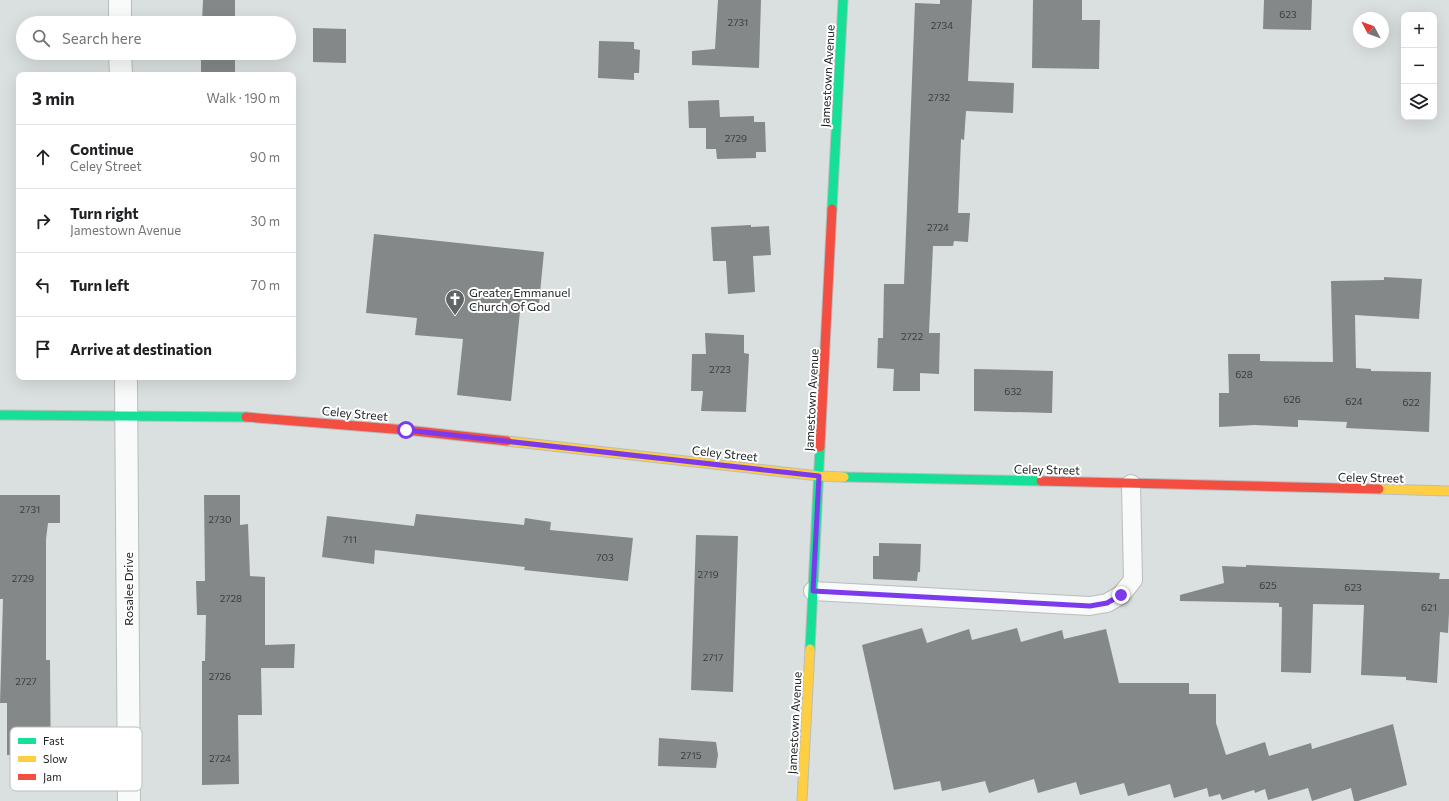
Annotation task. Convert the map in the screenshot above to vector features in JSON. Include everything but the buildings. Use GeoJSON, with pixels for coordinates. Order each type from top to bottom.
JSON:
{"type":"FeatureCollection","features":[{"type":"Feature","properties":{"kind":"street"},"geometry":{"type":"LineString","coordinates":[[120,0],[120,16]]}},
{"type":"Feature","properties":{"kind":"street","name":"Jamestown Avenue"},"geometry":{"type":"LineString","coordinates":[[802,801],[843,0]]}},
{"type":"Feature","properties":{"kind":"street"},"geometry":{"type":"LineString","coordinates":[[120,60],[121,72]]}},
{"type":"Feature","properties":{"kind":"street","name":"Rosalee Drive"},"geometry":{"type":"LineString","coordinates":[[126,380],[128,727]]}},
{"type":"Feature","properties":{"kind":"street","name":"Celey Street"},"geometry":{"type":"LineString","coordinates":[[0,415],[263,417],[406,430],[819,476],[1449,491]]}},
{"type":"Feature","properties":{"kind":"street","name":"Rosalee Drive"},"geometry":{"type":"LineString","coordinates":[[129,791],[129,801]]}},
{"type":"Feature","properties":{"kind":"lane"},"geometry":{"type":"LineString","coordinates":[[813,591],[1090,606],[1107,603],[1121,595],[1133,580],[1130,484]]}},
{"type":"Feature","properties":{"kind":"traffic: fast"},"geometry":{"type":"LineString","coordinates":[[832,209],[843,0]]}},
{"type":"Feature","properties":{"kind":"traffic: fast"},"geometry":{"type":"LineString","coordinates":[[0,415],[246,417]]}},
{"type":"Feature","properties":{"kind":"traffic: fast"},"geometry":{"type":"LineString","coordinates":[[810,649],[820,447]]}},
{"type":"Feature","properties":{"kind":"traffic: fast"},"geometry":{"type":"LineString","coordinates":[[844,477],[1041,481]]}},
{"type":"Feature","properties":{"kind":"traffic: slow"},"geometry":{"type":"LineString","coordinates":[[507,441],[819,476],[844,477]]}},
{"type":"Feature","properties":{"kind":"traffic: slow"},"geometry":{"type":"LineString","coordinates":[[1379,489],[1449,491]]}},
{"type":"Feature","properties":{"kind":"traffic: slow"},"geometry":{"type":"LineString","coordinates":[[802,801],[810,649]]}},
{"type":"Feature","properties":{"kind":"traffic: jam"},"geometry":{"type":"LineString","coordinates":[[820,447],[832,209]]}},
{"type":"Feature","properties":{"kind":"traffic: jam"},"geometry":{"type":"LineString","coordinates":[[246,417],[406,430],[507,441]]}},
{"type":"Feature","properties":{"kind":"traffic: jam"},"geometry":{"type":"LineString","coordinates":[[1041,481],[1379,489]]}},
{"type":"Feature","properties":{"kind":"place","name":"Greater Emmanuel Church Of God"},"geometry":{"type":"Point","coordinates":[455,316]}},
{"type":"Feature","properties":{"kind":"route"},"geometry":{"type":"LineString","coordinates":[[406,430],[819,476],[813,591],[1090,606],[1107,603],[1121,595]]}}]}
